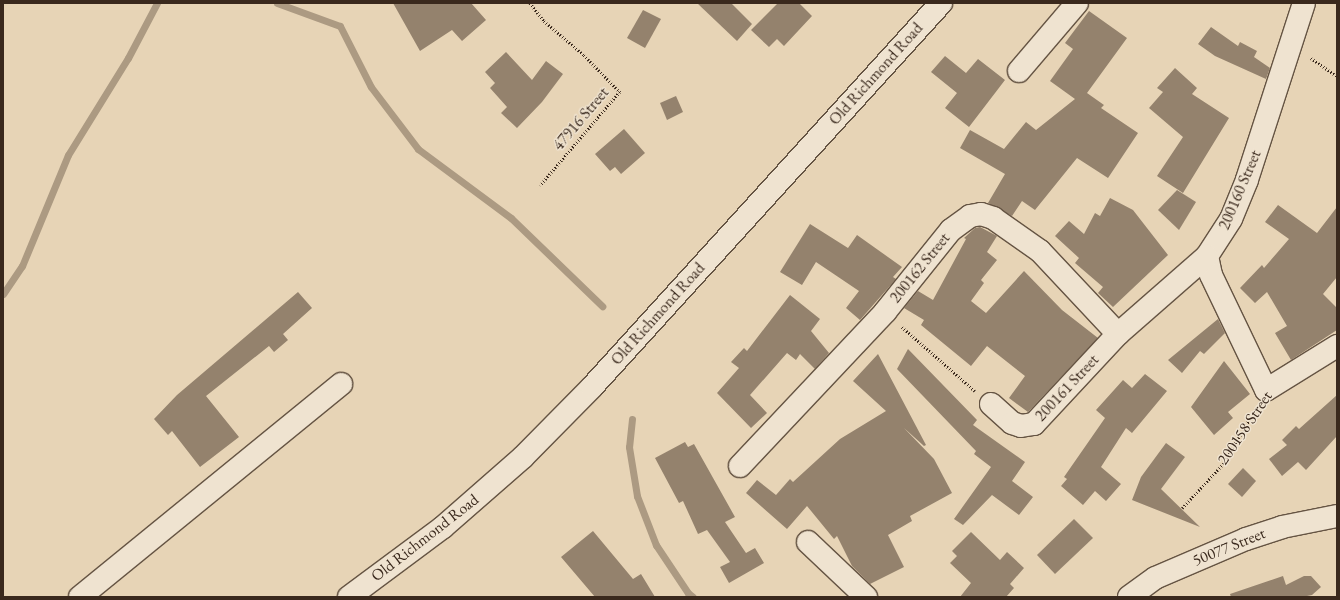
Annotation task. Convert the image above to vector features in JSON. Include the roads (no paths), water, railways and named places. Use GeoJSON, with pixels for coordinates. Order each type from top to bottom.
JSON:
{"type":"FeatureCollection","features":[{"type":"Feature","properties":{"kind":"street","name":"Old Richmond Road"},"geometry":{"type":"LineString","coordinates":[[349,597],[442,528],[523,457],[592,387],[941,3]]}},
{"type":"Feature","properties":{"kind":"street"},"geometry":{"type":"LineString","coordinates":[[1019,71],[1077,3]]}},
{"type":"Feature","properties":{"kind":"street","name":"200160 Street"},"geometry":{"type":"LineString","coordinates":[[1207,256],[1231,219],[1247,180],[1292,45],[1304,3]]}},
{"type":"Feature","properties":{"kind":"street","name":"200162 Street"},"geometry":{"type":"LineString","coordinates":[[740,466],[885,312],[951,230],[965,218],[981,214],[993,218],[1040,251],[1118,334]]}},
{"type":"Feature","properties":{"kind":"street","name":"200161 Street"},"geometry":{"type":"LineString","coordinates":[[990,404],[1012,422],[1022,426],[1034,424],[1118,334],[1207,256]]}},
{"type":"Feature","properties":{"kind":"street","name":"200158 Street"},"geometry":{"type":"LineString","coordinates":[[1207,256],[1211,276],[1266,390],[1337,346]]}},
{"type":"Feature","properties":{"kind":"street"},"geometry":{"type":"LineString","coordinates":[[80,597],[341,384]]}},
{"type":"Feature","properties":{"kind":"street","name":"50077 Street"},"geometry":{"type":"LineString","coordinates":[[1129,597],[1156,578],[1246,539],[1282,527],[1337,516]]}},
{"type":"Feature","properties":{"kind":"street"},"geometry":{"type":"LineString","coordinates":[[808,542],[866,597]]}},
{"type":"Feature","properties":{"kind":"waterway"},"geometry":{"type":"LineString","coordinates":[[3,294],[22,266],[68,155],[128,58],[157,3]]}},
{"type":"Feature","properties":{"kind":"waterway"},"geometry":{"type":"LineString","coordinates":[[277,3],[340,26],[371,87],[418,149],[511,218],[602,306]]}},
{"type":"Feature","properties":{"kind":"waterway"},"geometry":{"type":"LineString","coordinates":[[632,419],[629,447],[637,496],[656,545],[688,593],[693,597]]}}]}
